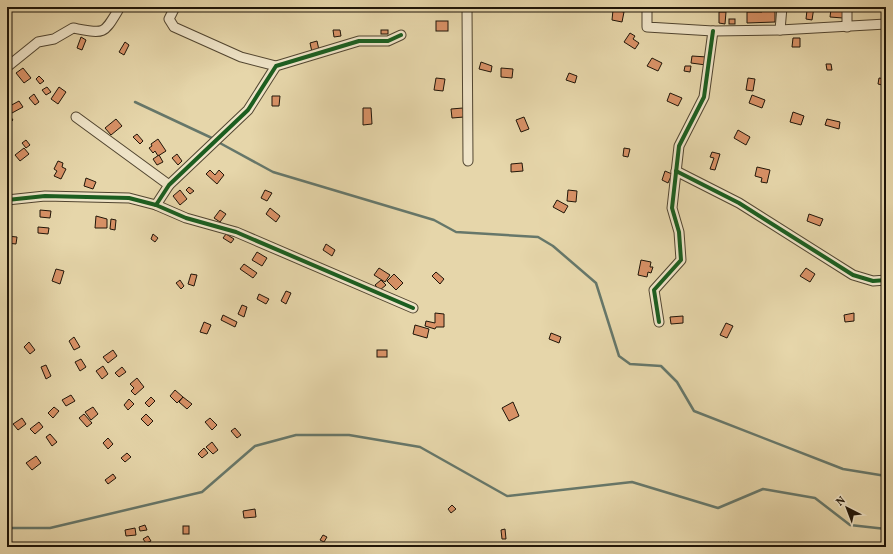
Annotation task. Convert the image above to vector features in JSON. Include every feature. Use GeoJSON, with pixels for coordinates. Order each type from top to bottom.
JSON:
{"type":"FeatureCollection","features":[{"type":"Feature","properties":{"kind":"street"},"geometry":{"type":"LineString","coordinates":[[7,67],[38,42],[54,39],[74,28],[99,33],[107,29],[120,7]]}},
{"type":"Feature","properties":{"kind":"street"},"geometry":{"type":"LineString","coordinates":[[176,7],[169,19],[174,28],[241,57],[276,66],[359,41],[388,41],[401,35]]}},
{"type":"Feature","properties":{"kind":"street"},"geometry":{"type":"LineString","coordinates":[[467,7],[468,161]]}},
{"type":"Feature","properties":{"kind":"street"},"geometry":{"type":"LineString","coordinates":[[647,7],[647,27],[713,30],[780,30],[886,24]]}},
{"type":"Feature","properties":{"kind":"street"},"geometry":{"type":"LineString","coordinates":[[780,30],[782,7]]}},
{"type":"Feature","properties":{"kind":"street"},"geometry":{"type":"LineString","coordinates":[[847,7],[847,27]]}},
{"type":"Feature","properties":{"kind":"street"},"geometry":{"type":"LineString","coordinates":[[660,322],[654,290],[681,260],[678,232],[672,208],[679,146],[704,96],[713,30]]}},
{"type":"Feature","properties":{"kind":"street"},"geometry":{"type":"LineString","coordinates":[[156,205],[169,185],[248,110],[276,66]]}},
{"type":"Feature","properties":{"kind":"street"},"geometry":{"type":"LineString","coordinates":[[76,116],[169,185]]}},
{"type":"Feature","properties":{"kind":"street"},"geometry":{"type":"LineString","coordinates":[[676,171],[739,203],[854,275],[873,281],[886,280]]}},
{"type":"Feature","properties":{"kind":"street"},"geometry":{"type":"LineString","coordinates":[[7,200],[45,196],[129,198],[156,205],[186,218],[236,232],[413,308]]}},
{"type":"Feature","properties":{"kind":"building"},"geometry":{"type":"Polygon","coordinates":[[[762,7],[775,7],[775,22],[747,23],[747,12],[762,12],[762,7]]]}},
{"type":"Feature","properties":{"kind":"building"},"geometry":{"type":"Polygon","coordinates":[[[805,7],[814,7],[812,20],[806,19],[807,10],[805,10],[805,7]]]}},
{"type":"Feature","properties":{"kind":"building"},"geometry":{"type":"Polygon","coordinates":[[[831,9],[843,9],[843,18],[830,17],[831,9]]]}},
{"type":"Feature","properties":{"kind":"building"},"geometry":{"type":"Polygon","coordinates":[[[613,10],[624,12],[622,22],[612,20],[613,10]]]}},
{"type":"Feature","properties":{"kind":"building"},"geometry":{"type":"Polygon","coordinates":[[[719,12],[726,12],[725,24],[719,23],[719,12]]]}},
{"type":"Feature","properties":{"kind":"building"},"geometry":{"type":"Polygon","coordinates":[[[729,19],[735,19],[735,24],[729,24],[729,19]]]}},
{"type":"Feature","properties":{"kind":"building"},"geometry":{"type":"Polygon","coordinates":[[[436,21],[448,21],[448,31],[436,31],[436,21]]]}},
{"type":"Feature","properties":{"kind":"building"},"geometry":{"type":"Polygon","coordinates":[[[333,30],[340,30],[341,36],[334,37],[333,30]]]}},
{"type":"Feature","properties":{"kind":"building"},"geometry":{"type":"Polygon","coordinates":[[[381,30],[388,30],[388,34],[381,34],[381,30]]]}},
{"type":"Feature","properties":{"kind":"building"},"geometry":{"type":"Polygon","coordinates":[[[630,33],[635,36],[633,39],[639,43],[635,49],[624,42],[630,33]]]}},
{"type":"Feature","properties":{"kind":"building"},"geometry":{"type":"Polygon","coordinates":[[[81,37],[86,40],[82,50],[77,48],[81,37]]]}},
{"type":"Feature","properties":{"kind":"building"},"geometry":{"type":"Polygon","coordinates":[[[793,38],[800,38],[800,47],[792,47],[793,38]]]}},
{"type":"Feature","properties":{"kind":"building"},"geometry":{"type":"Polygon","coordinates":[[[317,41],[319,50],[312,52],[310,43],[317,41]]]}},
{"type":"Feature","properties":{"kind":"building"},"geometry":{"type":"Polygon","coordinates":[[[125,42],[129,45],[124,55],[119,52],[125,42]]]}},
{"type":"Feature","properties":{"kind":"building"},"geometry":{"type":"Polygon","coordinates":[[[692,56],[707,57],[706,65],[691,63],[692,56]]]}},
{"type":"Feature","properties":{"kind":"building"},"geometry":{"type":"Polygon","coordinates":[[[652,58],[662,63],[658,71],[647,66],[652,58]]]}},
{"type":"Feature","properties":{"kind":"building"},"geometry":{"type":"Polygon","coordinates":[[[481,62],[492,66],[491,72],[479,69],[481,62]]]}},
{"type":"Feature","properties":{"kind":"building"},"geometry":{"type":"Polygon","coordinates":[[[826,64],[831,64],[832,70],[827,70],[826,64]]]}},
{"type":"Feature","properties":{"kind":"building"},"geometry":{"type":"Polygon","coordinates":[[[685,66],[691,66],[690,72],[684,71],[685,66]]]}},
{"type":"Feature","properties":{"kind":"building"},"geometry":{"type":"Polygon","coordinates":[[[23,68],[31,78],[24,83],[16,73],[23,68]]]}},
{"type":"Feature","properties":{"kind":"building"},"geometry":{"type":"Polygon","coordinates":[[[501,68],[513,69],[512,78],[501,77],[501,68]]]}},
{"type":"Feature","properties":{"kind":"building"},"geometry":{"type":"Polygon","coordinates":[[[569,73],[577,76],[575,83],[566,80],[569,73]]]}},
{"type":"Feature","properties":{"kind":"building"},"geometry":{"type":"Polygon","coordinates":[[[39,76],[44,81],[40,84],[36,79],[39,76]]]}},
{"type":"Feature","properties":{"kind":"building"},"geometry":{"type":"Polygon","coordinates":[[[436,78],[445,79],[443,91],[434,90],[436,78]]]}},
{"type":"Feature","properties":{"kind":"building"},"geometry":{"type":"Polygon","coordinates":[[[748,78],[755,79],[753,91],[746,90],[748,78]]]}},
{"type":"Feature","properties":{"kind":"building"},"geometry":{"type":"Polygon","coordinates":[[[879,78],[886,79],[886,86],[878,84],[879,78]]]}},
{"type":"Feature","properties":{"kind":"building"},"geometry":{"type":"Polygon","coordinates":[[[47,87],[51,92],[46,95],[42,90],[47,87]]]}},
{"type":"Feature","properties":{"kind":"building"},"geometry":{"type":"Polygon","coordinates":[[[59,87],[66,92],[58,104],[51,99],[59,87]]]}},
{"type":"Feature","properties":{"kind":"building"},"geometry":{"type":"Polygon","coordinates":[[[670,93],[682,98],[678,106],[667,101],[670,93]]]}},
{"type":"Feature","properties":{"kind":"building"},"geometry":{"type":"Polygon","coordinates":[[[34,94],[39,102],[35,105],[29,98],[34,94]]]}},
{"type":"Feature","properties":{"kind":"building"},"geometry":{"type":"Polygon","coordinates":[[[752,95],[765,100],[762,108],[749,103],[752,95]]]}},
{"type":"Feature","properties":{"kind":"building"},"geometry":{"type":"Polygon","coordinates":[[[272,96],[280,96],[279,106],[272,106],[272,96]]]}},
{"type":"Feature","properties":{"kind":"building"},"geometry":{"type":"Polygon","coordinates":[[[19,101],[23,107],[12,113],[8,107],[19,101]]]}},
{"type":"Feature","properties":{"kind":"building"},"geometry":{"type":"Polygon","coordinates":[[[363,108],[371,108],[372,124],[363,125],[363,108]]]}},
{"type":"Feature","properties":{"kind":"building"},"geometry":{"type":"Polygon","coordinates":[[[463,108],[464,117],[452,118],[451,109],[463,108]]]}},
{"type":"Feature","properties":{"kind":"building"},"geometry":{"type":"Polygon","coordinates":[[[793,112],[804,116],[801,125],[790,122],[793,112]]]}},
{"type":"Feature","properties":{"kind":"building"},"geometry":{"type":"Polygon","coordinates":[[[10,116],[13,120],[7,125],[7,118],[10,116]]]}},
{"type":"Feature","properties":{"kind":"building"},"geometry":{"type":"Polygon","coordinates":[[[524,117],[529,129],[521,132],[516,120],[524,117]]]}},
{"type":"Feature","properties":{"kind":"building"},"geometry":{"type":"Polygon","coordinates":[[[116,119],[122,126],[111,135],[105,128],[116,119]]]}},
{"type":"Feature","properties":{"kind":"building"},"geometry":{"type":"Polygon","coordinates":[[[827,119],[840,122],[839,129],[825,125],[827,119]]]}},
{"type":"Feature","properties":{"kind":"building"},"geometry":{"type":"Polygon","coordinates":[[[738,130],[750,137],[746,145],[734,138],[738,130]]]}},
{"type":"Feature","properties":{"kind":"building"},"geometry":{"type":"Polygon","coordinates":[[[137,134],[143,141],[140,144],[133,137],[137,134]]]}},
{"type":"Feature","properties":{"kind":"building"},"geometry":{"type":"Polygon","coordinates":[[[158,139],[166,151],[158,156],[155,151],[153,153],[149,148],[152,146],[151,144],[158,139]]]}},
{"type":"Feature","properties":{"kind":"building"},"geometry":{"type":"Polygon","coordinates":[[[26,140],[30,145],[26,148],[22,143],[26,140]]]}},
{"type":"Feature","properties":{"kind":"building"},"geometry":{"type":"Polygon","coordinates":[[[24,148],[29,154],[20,161],[15,155],[24,148]]]}},
{"type":"Feature","properties":{"kind":"building"},"geometry":{"type":"Polygon","coordinates":[[[624,148],[630,149],[628,157],[623,156],[624,148]]]}},
{"type":"Feature","properties":{"kind":"building"},"geometry":{"type":"Polygon","coordinates":[[[712,152],[720,154],[715,170],[710,169],[714,158],[710,157],[712,152]]]}},
{"type":"Feature","properties":{"kind":"building"},"geometry":{"type":"Polygon","coordinates":[[[177,154],[182,161],[178,165],[172,158],[177,154]]]}},
{"type":"Feature","properties":{"kind":"building"},"geometry":{"type":"Polygon","coordinates":[[[159,155],[163,162],[157,165],[153,159],[159,155]]]}},
{"type":"Feature","properties":{"kind":"building"},"geometry":{"type":"Polygon","coordinates":[[[58,161],[63,163],[62,167],[66,169],[61,179],[54,176],[57,171],[54,169],[58,161]]]}},
{"type":"Feature","properties":{"kind":"building"},"geometry":{"type":"Polygon","coordinates":[[[522,163],[523,171],[511,172],[511,164],[522,163]]]}},
{"type":"Feature","properties":{"kind":"building"},"geometry":{"type":"Polygon","coordinates":[[[757,167],[770,170],[767,183],[761,182],[762,178],[755,176],[757,167]]]}},
{"type":"Feature","properties":{"kind":"building"},"geometry":{"type":"Polygon","coordinates":[[[210,170],[215,175],[219,170],[224,175],[217,184],[206,174],[210,170]]]}},
{"type":"Feature","properties":{"kind":"building"},"geometry":{"type":"Polygon","coordinates":[[[665,171],[672,174],[668,183],[662,180],[665,171]]]}},
{"type":"Feature","properties":{"kind":"building"},"geometry":{"type":"Polygon","coordinates":[[[86,178],[96,182],[93,189],[84,186],[86,178]]]}},
{"type":"Feature","properties":{"kind":"building"},"geometry":{"type":"Polygon","coordinates":[[[189,187],[194,191],[190,194],[186,190],[189,187]]]}},
{"type":"Feature","properties":{"kind":"building"},"geometry":{"type":"Polygon","coordinates":[[[180,190],[187,199],[180,205],[173,196],[180,190]]]}},
{"type":"Feature","properties":{"kind":"building"},"geometry":{"type":"Polygon","coordinates":[[[265,190],[272,193],[267,201],[261,198],[265,190]]]}},
{"type":"Feature","properties":{"kind":"building"},"geometry":{"type":"Polygon","coordinates":[[[568,190],[577,191],[576,202],[567,201],[568,190]]]}},
{"type":"Feature","properties":{"kind":"building"},"geometry":{"type":"Polygon","coordinates":[[[557,200],[568,206],[564,213],[553,207],[557,200]]]}},
{"type":"Feature","properties":{"kind":"building"},"geometry":{"type":"Polygon","coordinates":[[[270,208],[280,216],[276,222],[266,214],[270,208]]]}},
{"type":"Feature","properties":{"kind":"building"},"geometry":{"type":"Polygon","coordinates":[[[40,210],[51,211],[50,218],[40,217],[40,210]]]}},
{"type":"Feature","properties":{"kind":"building"},"geometry":{"type":"Polygon","coordinates":[[[220,210],[226,214],[220,222],[214,218],[220,210]]]}},
{"type":"Feature","properties":{"kind":"building"},"geometry":{"type":"Polygon","coordinates":[[[809,214],[823,219],[820,226],[807,221],[809,214]]]}},
{"type":"Feature","properties":{"kind":"building"},"geometry":{"type":"Polygon","coordinates":[[[96,216],[107,219],[107,228],[95,228],[96,216]]]}},
{"type":"Feature","properties":{"kind":"building"},"geometry":{"type":"Polygon","coordinates":[[[111,219],[116,220],[115,230],[110,229],[111,219]]]}},
{"type":"Feature","properties":{"kind":"building"},"geometry":{"type":"Polygon","coordinates":[[[38,227],[49,228],[48,234],[38,233],[38,227]]]}},
{"type":"Feature","properties":{"kind":"building"},"geometry":{"type":"Polygon","coordinates":[[[153,234],[158,238],[155,242],[151,239],[153,234]]]}},
{"type":"Feature","properties":{"kind":"building"},"geometry":{"type":"Polygon","coordinates":[[[226,234],[234,239],[231,243],[223,238],[226,234]]]}},
{"type":"Feature","properties":{"kind":"building"},"geometry":{"type":"Polygon","coordinates":[[[7,236],[17,237],[16,244],[7,243],[7,236]]]}},
{"type":"Feature","properties":{"kind":"building"},"geometry":{"type":"Polygon","coordinates":[[[326,244],[335,250],[332,256],[323,250],[326,244]]]}},
{"type":"Feature","properties":{"kind":"building"},"geometry":{"type":"Polygon","coordinates":[[[257,252],[267,258],[262,266],[252,260],[257,252]]]}},
{"type":"Feature","properties":{"kind":"building"},"geometry":{"type":"Polygon","coordinates":[[[641,260],[651,262],[650,267],[653,267],[651,273],[648,272],[647,277],[638,275],[641,260]]]}},
{"type":"Feature","properties":{"kind":"building"},"geometry":{"type":"Polygon","coordinates":[[[244,264],[257,273],[253,278],[240,269],[244,264]]]}},
{"type":"Feature","properties":{"kind":"building"},"geometry":{"type":"Polygon","coordinates":[[[379,268],[390,275],[385,282],[374,275],[379,268]]]}},
{"type":"Feature","properties":{"kind":"building"},"geometry":{"type":"Polygon","coordinates":[[[806,268],[815,274],[810,282],[800,276],[806,268]]]}},
{"type":"Feature","properties":{"kind":"building"},"geometry":{"type":"Polygon","coordinates":[[[56,269],[64,271],[60,284],[52,281],[56,269]]]}},
{"type":"Feature","properties":{"kind":"building"},"geometry":{"type":"Polygon","coordinates":[[[436,272],[444,279],[440,284],[432,276],[436,272]]]}},
{"type":"Feature","properties":{"kind":"building"},"geometry":{"type":"Polygon","coordinates":[[[191,274],[197,275],[194,286],[188,284],[191,274]]]}},
{"type":"Feature","properties":{"kind":"building"},"geometry":{"type":"Polygon","coordinates":[[[394,274],[403,283],[396,290],[387,281],[394,274]]]}},
{"type":"Feature","properties":{"kind":"building"},"geometry":{"type":"Polygon","coordinates":[[[180,280],[184,286],[181,289],[176,283],[180,280]]]}},
{"type":"Feature","properties":{"kind":"building"},"geometry":{"type":"Polygon","coordinates":[[[381,280],[386,285],[380,290],[375,285],[381,280]]]}},
{"type":"Feature","properties":{"kind":"building"},"geometry":{"type":"Polygon","coordinates":[[[286,291],[291,293],[286,304],[281,301],[286,291]]]}},
{"type":"Feature","properties":{"kind":"building"},"geometry":{"type":"Polygon","coordinates":[[[259,294],[269,299],[266,304],[257,299],[259,294]]]}},
{"type":"Feature","properties":{"kind":"building"},"geometry":{"type":"Polygon","coordinates":[[[242,305],[247,307],[244,317],[238,314],[242,305]]]}},
{"type":"Feature","properties":{"kind":"building"},"geometry":{"type":"Polygon","coordinates":[[[435,313],[444,314],[444,327],[436,327],[435,329],[425,326],[426,321],[435,323],[435,313]]]}},
{"type":"Feature","properties":{"kind":"building"},"geometry":{"type":"Polygon","coordinates":[[[854,313],[854,321],[845,322],[844,315],[854,313]]]}},
{"type":"Feature","properties":{"kind":"building"},"geometry":{"type":"Polygon","coordinates":[[[223,315],[237,322],[235,327],[221,320],[223,315]]]}},
{"type":"Feature","properties":{"kind":"building"},"geometry":{"type":"Polygon","coordinates":[[[683,316],[683,323],[671,324],[670,317],[683,316]]]}},
{"type":"Feature","properties":{"kind":"building"},"geometry":{"type":"Polygon","coordinates":[[[204,322],[211,325],[207,334],[200,332],[204,322]]]}},
{"type":"Feature","properties":{"kind":"building"},"geometry":{"type":"Polygon","coordinates":[[[726,323],[733,326],[727,338],[720,335],[726,323]]]}},
{"type":"Feature","properties":{"kind":"building"},"geometry":{"type":"Polygon","coordinates":[[[415,325],[429,329],[427,338],[413,334],[415,325]]]}},
{"type":"Feature","properties":{"kind":"building"},"geometry":{"type":"Polygon","coordinates":[[[551,333],[561,337],[559,343],[549,339],[551,333]]]}},
{"type":"Feature","properties":{"kind":"building"},"geometry":{"type":"Polygon","coordinates":[[[74,337],[80,347],[74,350],[69,341],[74,337]]]}},
{"type":"Feature","properties":{"kind":"building"},"geometry":{"type":"Polygon","coordinates":[[[29,342],[35,350],[30,354],[24,347],[29,342]]]}},
{"type":"Feature","properties":{"kind":"building"},"geometry":{"type":"Polygon","coordinates":[[[113,350],[117,356],[108,363],[103,357],[113,350]]]}},
{"type":"Feature","properties":{"kind":"building"},"geometry":{"type":"Polygon","coordinates":[[[377,350],[387,350],[387,357],[377,357],[377,350]]]}},
{"type":"Feature","properties":{"kind":"building"},"geometry":{"type":"Polygon","coordinates":[[[81,359],[86,367],[80,371],[75,362],[81,359]]]}},
{"type":"Feature","properties":{"kind":"building"},"geometry":{"type":"Polygon","coordinates":[[[46,365],[51,376],[46,379],[41,367],[46,365]]]}},
{"type":"Feature","properties":{"kind":"building"},"geometry":{"type":"Polygon","coordinates":[[[103,366],[108,374],[102,379],[96,371],[103,366]]]}},
{"type":"Feature","properties":{"kind":"building"},"geometry":{"type":"Polygon","coordinates":[[[122,367],[126,372],[119,377],[115,373],[122,367]]]}},
{"type":"Feature","properties":{"kind":"building"},"geometry":{"type":"Polygon","coordinates":[[[137,378],[144,387],[135,395],[131,391],[134,388],[130,384],[137,378]]]}},
{"type":"Feature","properties":{"kind":"building"},"geometry":{"type":"Polygon","coordinates":[[[175,390],[183,397],[177,403],[170,396],[175,390]]]}},
{"type":"Feature","properties":{"kind":"building"},"geometry":{"type":"Polygon","coordinates":[[[71,395],[75,401],[66,406],[62,400],[71,395]]]}},
{"type":"Feature","properties":{"kind":"building"},"geometry":{"type":"Polygon","coordinates":[[[151,397],[155,401],[149,407],[145,403],[151,397]]]}},
{"type":"Feature","properties":{"kind":"building"},"geometry":{"type":"Polygon","coordinates":[[[183,397],[192,404],[187,409],[179,402],[183,397]]]}},
{"type":"Feature","properties":{"kind":"building"},"geometry":{"type":"Polygon","coordinates":[[[129,399],[134,404],[128,410],[124,405],[129,399]]]}},
{"type":"Feature","properties":{"kind":"building"},"geometry":{"type":"Polygon","coordinates":[[[513,402],[519,416],[509,421],[502,408],[513,402]]]}},
{"type":"Feature","properties":{"kind":"building"},"geometry":{"type":"Polygon","coordinates":[[[54,407],[59,411],[53,418],[48,413],[54,407]]]}},
{"type":"Feature","properties":{"kind":"building"},"geometry":{"type":"Polygon","coordinates":[[[93,407],[98,414],[91,420],[85,412],[93,407]]]}},
{"type":"Feature","properties":{"kind":"building"},"geometry":{"type":"Polygon","coordinates":[[[84,414],[92,423],[87,427],[79,418],[84,414]]]}},
{"type":"Feature","properties":{"kind":"building"},"geometry":{"type":"Polygon","coordinates":[[[146,414],[153,421],[148,426],[141,419],[146,414]]]}},
{"type":"Feature","properties":{"kind":"building"},"geometry":{"type":"Polygon","coordinates":[[[22,418],[26,424],[18,430],[13,424],[22,418]]]}},
{"type":"Feature","properties":{"kind":"building"},"geometry":{"type":"Polygon","coordinates":[[[210,418],[217,425],[212,430],[205,422],[210,418]]]}},
{"type":"Feature","properties":{"kind":"building"},"geometry":{"type":"Polygon","coordinates":[[[39,422],[43,427],[35,434],[30,429],[39,422]]]}},
{"type":"Feature","properties":{"kind":"building"},"geometry":{"type":"Polygon","coordinates":[[[235,428],[241,435],[237,438],[231,431],[235,428]]]}},
{"type":"Feature","properties":{"kind":"building"},"geometry":{"type":"Polygon","coordinates":[[[50,434],[57,442],[52,446],[46,437],[50,434]]]}},
{"type":"Feature","properties":{"kind":"building"},"geometry":{"type":"Polygon","coordinates":[[[108,438],[113,444],[108,449],[103,443],[108,438]]]}},
{"type":"Feature","properties":{"kind":"building"},"geometry":{"type":"Polygon","coordinates":[[[212,442],[218,450],[213,454],[206,447],[212,442]]]}},
{"type":"Feature","properties":{"kind":"building"},"geometry":{"type":"Polygon","coordinates":[[[204,448],[208,453],[202,458],[198,454],[204,448]]]}},
{"type":"Feature","properties":{"kind":"building"},"geometry":{"type":"Polygon","coordinates":[[[127,453],[131,457],[125,462],[121,458],[127,453]]]}},
{"type":"Feature","properties":{"kind":"building"},"geometry":{"type":"Polygon","coordinates":[[[36,456],[41,463],[32,470],[26,463],[36,456]]]}},
{"type":"Feature","properties":{"kind":"building"},"geometry":{"type":"Polygon","coordinates":[[[113,474],[116,478],[108,484],[105,480],[113,474]]]}},
{"type":"Feature","properties":{"kind":"building"},"geometry":{"type":"Polygon","coordinates":[[[452,505],[456,509],[451,513],[448,509],[452,505]]]}},
{"type":"Feature","properties":{"kind":"building"},"geometry":{"type":"Polygon","coordinates":[[[255,509],[256,517],[244,518],[243,511],[255,509]]]}},
{"type":"Feature","properties":{"kind":"building"},"geometry":{"type":"Polygon","coordinates":[[[145,525],[147,530],[140,531],[139,527],[145,525]]]}},
{"type":"Feature","properties":{"kind":"building"},"geometry":{"type":"Polygon","coordinates":[[[183,526],[189,526],[189,534],[183,534],[183,526]]]}},
{"type":"Feature","properties":{"kind":"building"},"geometry":{"type":"Polygon","coordinates":[[[135,528],[136,535],[126,536],[125,530],[135,528]]]}},
{"type":"Feature","properties":{"kind":"building"},"geometry":{"type":"Polygon","coordinates":[[[505,529],[506,539],[502,539],[501,530],[505,529]]]}},
{"type":"Feature","properties":{"kind":"building"},"geometry":{"type":"Polygon","coordinates":[[[323,535],[327,537],[324,542],[320,540],[323,535]]]}},
{"type":"Feature","properties":{"kind":"building"},"geometry":{"type":"Polygon","coordinates":[[[148,536],[151,541],[146,543],[143,539],[148,536]]]}},
{"type":"Feature","properties":{"kind":"building"},"geometry":{"type":"Polygon","coordinates":[[[729,542],[733,547],[724,545],[729,542]]]}},
{"type":"Feature","properties":{"kind":"waterway"},"geometry":{"type":"LineString","coordinates":[[135,102],[214,139]]}},
{"type":"Feature","properties":{"kind":"waterway"},"geometry":{"type":"LineString","coordinates":[[218,142],[273,172],[434,220],[456,232],[538,237],[553,246],[596,283],[619,356],[630,364],[661,366],[677,382],[694,411],[843,469],[886,476]]}},
{"type":"Feature","properties":{"kind":"waterway"},"geometry":{"type":"LineString","coordinates":[[7,528],[50,528],[202,492],[255,446],[296,435],[349,435],[420,447],[507,496],[632,482],[718,508],[763,489],[815,498],[850,525],[886,529]]}},
{"type":"Feature","properties":{"kind":"cycle path"},"geometry":{"type":"LineString","coordinates":[[659,322],[654,290],[681,260],[679,232],[672,208],[679,146],[704,97],[713,31]]}},
{"type":"Feature","properties":{"kind":"cycle path"},"geometry":{"type":"LineString","coordinates":[[156,205],[169,185],[248,110],[276,66],[359,41],[388,41],[401,35]]}},
{"type":"Feature","properties":{"kind":"cycle path"},"geometry":{"type":"LineString","coordinates":[[676,171],[739,203],[853,275],[873,281],[886,280]]}},
{"type":"Feature","properties":{"kind":"cycle path"},"geometry":{"type":"LineString","coordinates":[[7,200],[45,196],[129,198],[156,205],[186,218],[236,232],[413,308]]}}]}
